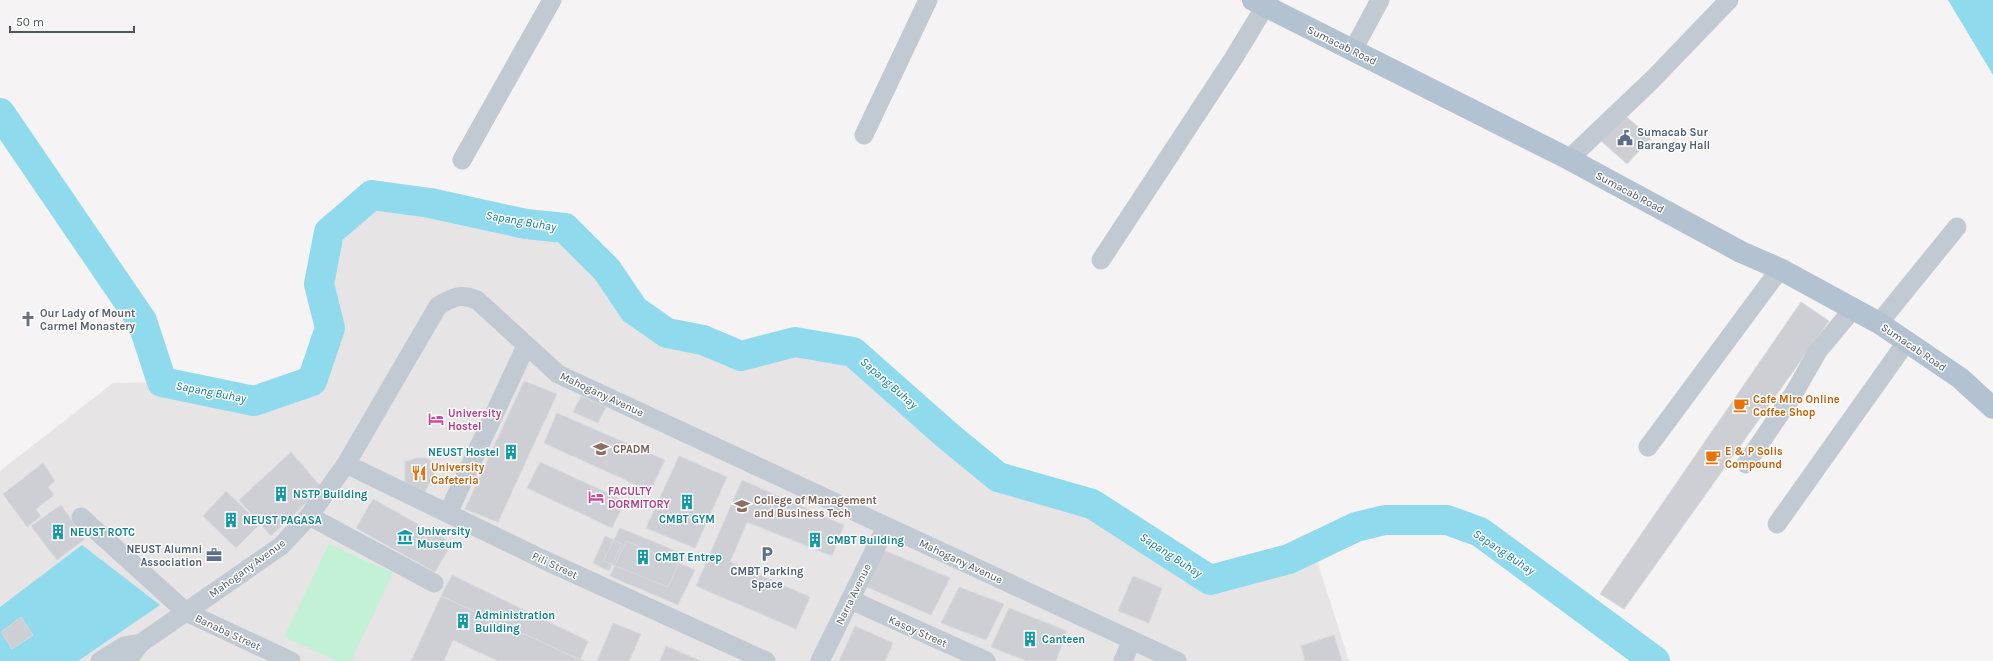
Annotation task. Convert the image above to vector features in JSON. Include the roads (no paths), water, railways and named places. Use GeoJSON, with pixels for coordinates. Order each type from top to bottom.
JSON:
{"type":"FeatureCollection","features":[{"type":"Feature","properties":{"kind":"main road","name":"Sumacab Road"},"geometry":{"type":"LineString","coordinates":[[1262,2],[1353,50],[1569,159],[1741,252],[1780,269],[1879,323],[1960,378],[1993,408]]}},
{"type":"Feature","properties":{"kind":"street"},"geometry":{"type":"LineString","coordinates":[[462,160],[552,0]]}},
{"type":"Feature","properties":{"kind":"street"},"geometry":{"type":"LineString","coordinates":[[864,135],[928,0]]}},
{"type":"Feature","properties":{"kind":"street"},"geometry":{"type":"LineString","coordinates":[[1353,50],[1380,0]]}},
{"type":"Feature","properties":{"kind":"street"},"geometry":{"type":"LineString","coordinates":[[1569,159],[1652,80],[1729,0]]}},
{"type":"Feature","properties":{"kind":"street"},"geometry":{"type":"LineString","coordinates":[[1101,260],[1262,2]]}},
{"type":"Feature","properties":{"kind":"street"},"geometry":{"type":"LineString","coordinates":[[1879,323],[1957,227]]}},
{"type":"Feature","properties":{"kind":"street"},"geometry":{"type":"LineString","coordinates":[[1648,447],[1780,269]]}},
{"type":"Feature","properties":{"kind":"street","name":"Mahogany Avenue"},"geometry":{"type":"LineString","coordinates":[[124,661],[130,657],[141,643],[281,546],[309,516],[346,464],[438,306],[450,299],[465,295],[477,300],[558,374],[1177,661]]}},
{"type":"Feature","properties":{"kind":"street"},"geometry":{"type":"LineString","coordinates":[[1746,464],[1794,393],[1818,351],[1853,309]]}},
{"type":"Feature","properties":{"kind":"street"},"geometry":{"type":"LineString","coordinates":[[1777,524],[1907,341]]}},
{"type":"Feature","properties":{"kind":"street"},"geometry":{"type":"LineString","coordinates":[[448,513],[526,346]]}},
{"type":"Feature","properties":{"kind":"street","name":"Pili Street"},"geometry":{"type":"LineString","coordinates":[[346,464],[540,558],[766,661]]}},
{"type":"Feature","properties":{"kind":"street"},"geometry":{"type":"LineString","coordinates":[[309,516],[434,584]]}},
{"type":"Feature","properties":{"kind":"street","name":"Banaba Street"},"geometry":{"type":"LineString","coordinates":[[81,517],[186,612],[292,661]]}},
{"type":"Feature","properties":{"kind":"street","name":"Narra Avenue"},"geometry":{"type":"LineString","coordinates":[[820,661],[886,527]]}},
{"type":"Feature","properties":{"kind":"street","name":"Kasoy Street"},"geometry":{"type":"LineString","coordinates":[[851,600],[986,661]]}},
{"type":"Feature","properties":{"kind":"street"},"geometry":{"type":"LineString","coordinates":[[1123,661],[1132,640]]}},
{"type":"Feature","properties":{"kind":"street","name":"Mahogany Avenue"},"geometry":{"type":"LineString","coordinates":[[100,661],[124,646],[141,643]]}},
{"type":"Feature","properties":{"kind":"water"},"geometry":{"type":"Polygon","coordinates":[[[1948,0],[1993,0],[1993,75],[1948,0]]]}},
{"type":"Feature","properties":{"kind":"water"},"geometry":{"type":"Polygon","coordinates":[[[82,545],[160,605],[78,661],[0,661],[0,607],[82,545]]]}},
{"type":"Feature","properties":{"kind":"waterway","name":"Sapang Buhay"},"geometry":{"type":"LineString","coordinates":[[0,113],[142,321],[162,382],[254,401],[312,381],[330,328],[319,284],[329,232],[372,195],[430,203],[526,224],[565,228],[607,270],[634,310],[667,333],[703,340],[741,356],[795,342],[853,352],[948,436],[998,477],[1092,504],[1210,580],[1289,559],[1356,527],[1385,520],[1447,520],[1480,532],[1655,661]]}},
{"type":"Feature","properties":{"kind":"place","name":"Sumacab Sur Barangay Hall"},"geometry":{"type":"Point","coordinates":[1625,138]}},
{"type":"Feature","properties":{"kind":"place","name":"Our Lady of Mount Carmel Monastery"},"geometry":{"type":"Point","coordinates":[28,319]}},
{"type":"Feature","properties":{"kind":"place","name":"Cafe Miro Online Coffee Shop"},"geometry":{"type":"Point","coordinates":[1741,405]}},
{"type":"Feature","properties":{"kind":"place","name":"University Hostel"},"geometry":{"type":"Point","coordinates":[436,419]}},
{"type":"Feature","properties":{"kind":"place","name":"CPADM"},"geometry":{"type":"Point","coordinates":[601,449]}},
{"type":"Feature","properties":{"kind":"place","name":"NEUST Hostel"},"geometry":{"type":"Point","coordinates":[511,452]}},
{"type":"Feature","properties":{"kind":"place","name":"E & P Solis Compound"},"geometry":{"type":"Point","coordinates":[1713,457]}},
{"type":"Feature","properties":{"kind":"place","name":"University Cafeteria"},"geometry":{"type":"Point","coordinates":[419,473]}},
{"type":"Feature","properties":{"kind":"place","name":"NSTP Building"},"geometry":{"type":"Point","coordinates":[281,494]}},
{"type":"Feature","properties":{"kind":"place","name":"FACULTY DORMITORY"},"geometry":{"type":"Point","coordinates":[596,497]}},
{"type":"Feature","properties":{"kind":"place","name":"CMBT GYM"},"geometry":{"type":"Point","coordinates":[687,502]}},
{"type":"Feature","properties":{"kind":"place","name":"College of Management and Business Tech"},"geometry":{"type":"Point","coordinates":[742,506]}},
{"type":"Feature","properties":{"kind":"place","name":"NEUST PAGASA"},"geometry":{"type":"Point","coordinates":[231,520]}},
{"type":"Feature","properties":{"kind":"place","name":"NEUST ROTC"},"geometry":{"type":"Point","coordinates":[58,532]}},
{"type":"Feature","properties":{"kind":"place","name":"University Museum"},"geometry":{"type":"Point","coordinates":[405,537]}},
{"type":"Feature","properties":{"kind":"place","name":"CMBT Building"},"geometry":{"type":"Point","coordinates":[815,540]}},
{"type":"Feature","properties":{"kind":"place","name":"CMBT Parking Space"},"geometry":{"type":"Point","coordinates":[767,554]}},
{"type":"Feature","properties":{"kind":"place","name":"NEUST Alumni Association"},"geometry":{"type":"Point","coordinates":[214,555]}},
{"type":"Feature","properties":{"kind":"place","name":"CMBT Entrep"},"geometry":{"type":"Point","coordinates":[643,557]}},
{"type":"Feature","properties":{"kind":"place","name":"Administration Building"},"geometry":{"type":"Point","coordinates":[463,621]}},
{"type":"Feature","properties":{"kind":"place","name":"Canteen"},"geometry":{"type":"Point","coordinates":[1030,639]}}]}
